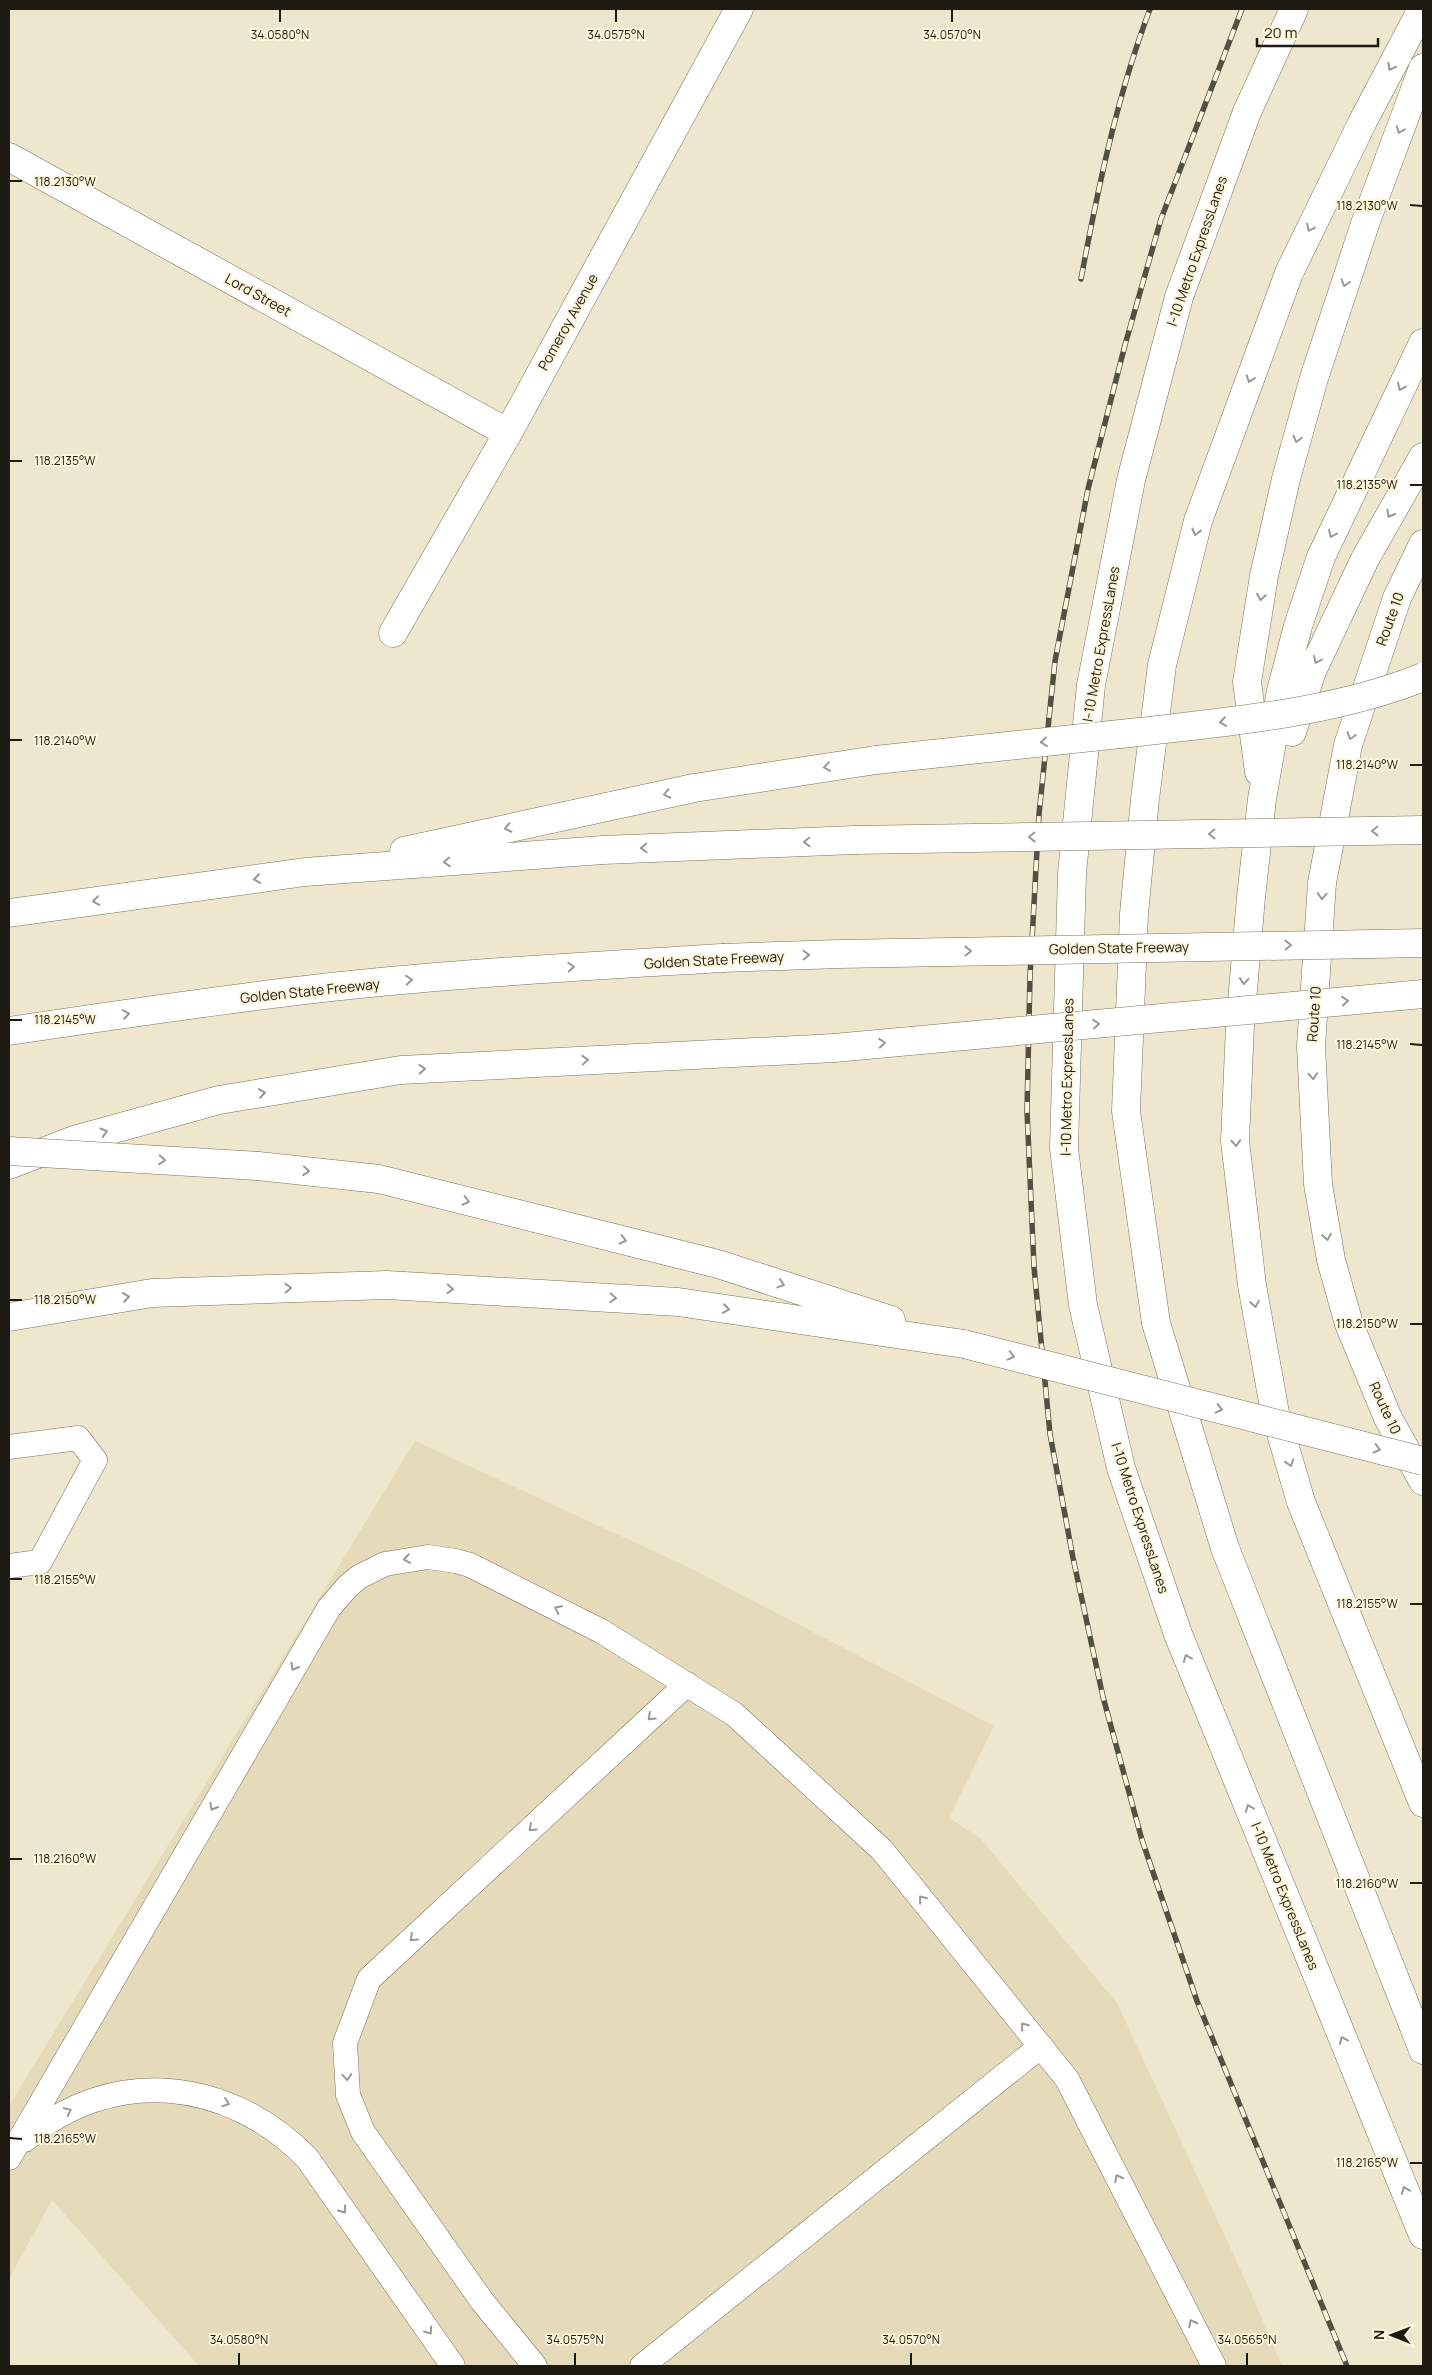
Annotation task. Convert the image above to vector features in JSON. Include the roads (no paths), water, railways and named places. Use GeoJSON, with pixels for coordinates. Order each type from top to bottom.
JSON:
{"type":"FeatureCollection","features":[{"type":"Feature","properties":{"kind":"main road","name":"Pomeroy Avenue"},"geometry":{"type":"LineString","coordinates":[[393,633],[508,434],[739,9]]}},
{"type":"Feature","properties":{"kind":"main road","name":"I-10 Metro ExpressLanes"},"geometry":{"type":"LineString","coordinates":[[1294,9],[1247,112],[1179,297],[1130,480],[1091,685],[1072,873],[1064,1148],[1083,1305],[1121,1468],[1178,1634],[1423,2235]]}},
{"type":"Feature","properties":{"kind":"main road"},"geometry":{"type":"LineString","coordinates":[[1422,9],[1362,121],[1289,273],[1198,521],[1162,665],[1145,799],[1134,914],[1126,1112],[1156,1324],[1225,1548],[1423,2050]]}},
{"type":"Feature","properties":{"kind":"main road"},"geometry":{"type":"LineString","coordinates":[[1262,799],[1247,682],[1264,576],[1286,479],[1314,378],[1366,221],[1423,68]]}},
{"type":"Feature","properties":{"kind":"main road","name":"Lord Street"},"geometry":{"type":"LineString","coordinates":[[9,157],[508,434]]}},
{"type":"Feature","properties":{"kind":"main road"},"geometry":{"type":"LineString","coordinates":[[1423,343],[1321,557],[1298,626],[1281,691],[1262,799],[1251,897],[1240,1024],[1235,1141],[1252,1285],[1273,1403],[1302,1502],[1423,1803]]}},
{"type":"Feature","properties":{"kind":"main road"},"geometry":{"type":"LineString","coordinates":[[1251,897],[1276,782],[1312,671],[1365,559],[1423,457]]}},
{"type":"Feature","properties":{"kind":"main road","name":"Route 10"},"geometry":{"type":"LineString","coordinates":[[1423,544],[1397,598],[1348,745],[1322,883],[1312,1046],[1318,1184],[1331,1260],[1349,1324],[1388,1418],[1423,1481]]}},
{"type":"Feature","properties":{"kind":"main road"},"geometry":{"type":"LineString","coordinates":[[305,872],[694,788],[876,760],[1208,724],[1283,714],[1348,700],[1423,676]]}},
{"type":"Feature","properties":{"kind":"main road"},"geometry":{"type":"LineString","coordinates":[[9,913],[305,872],[603,850],[855,840],[1423,830]]}},
{"type":"Feature","properties":{"kind":"main road","name":"Golden State Freeway"},"geometry":{"type":"LineString","coordinates":[[9,1032],[158,1009],[331,987],[530,970],[722,958],[839,954],[1423,942]]}},
{"type":"Feature","properties":{"kind":"main road"},"geometry":{"type":"LineString","coordinates":[[9,1166],[74,1140],[218,1100],[401,1070],[834,1048],[1423,994]]}},
{"type":"Feature","properties":{"kind":"main road"},"geometry":{"type":"LineString","coordinates":[[9,1151],[258,1166],[379,1179],[718,1264],[964,1344],[1423,1461]]}},
{"type":"Feature","properties":{"kind":"main road"},"geometry":{"type":"LineString","coordinates":[[9,1317],[152,1293],[387,1285],[678,1302],[964,1344]]}},
{"type":"Feature","properties":{"kind":"lane"},"geometry":{"type":"LineString","coordinates":[[9,1447],[78,1438],[95,1460],[40,1562],[9,1566]]}},
{"type":"Feature","properties":{"kind":"lane"},"geometry":{"type":"LineString","coordinates":[[11,2154],[329,1608],[348,1586],[385,1564],[414,1558],[442,1558],[470,1565],[601,1631],[734,1714],[882,1850],[1067,2079],[1214,2366]]}},
{"type":"Feature","properties":{"kind":"lane"},"geometry":{"type":"LineString","coordinates":[[535,2366],[482,2301],[363,2132],[348,2095],[344,2043],[369,1979],[687,1684]]}},
{"type":"Feature","properties":{"kind":"lane"},"geometry":{"type":"LineString","coordinates":[[642,2366],[1041,2046]]}},
{"type":"Feature","properties":{"kind":"lane"},"geometry":{"type":"LineString","coordinates":[[11,2154],[51,2120],[94,2100],[132,2092],[163,2090],[186,2092],[231,2104],[253,2115],[284,2136],[307,2158],[453,2366]]}},
{"type":"Feature","properties":{"kind":"railway"},"geometry":{"type":"LineString","coordinates":[[1081,279],[1094,211],[1118,109],[1150,9]]}},
{"type":"Feature","properties":{"kind":"railway"},"geometry":{"type":"LineString","coordinates":[[1242,9],[1161,219],[1125,345],[1088,489],[1055,661],[1039,814],[1030,976],[1027,1111],[1034,1267],[1050,1434],[1073,1558],[1103,1697],[1142,1840],[1197,2001],[1347,2366]]}}]}
